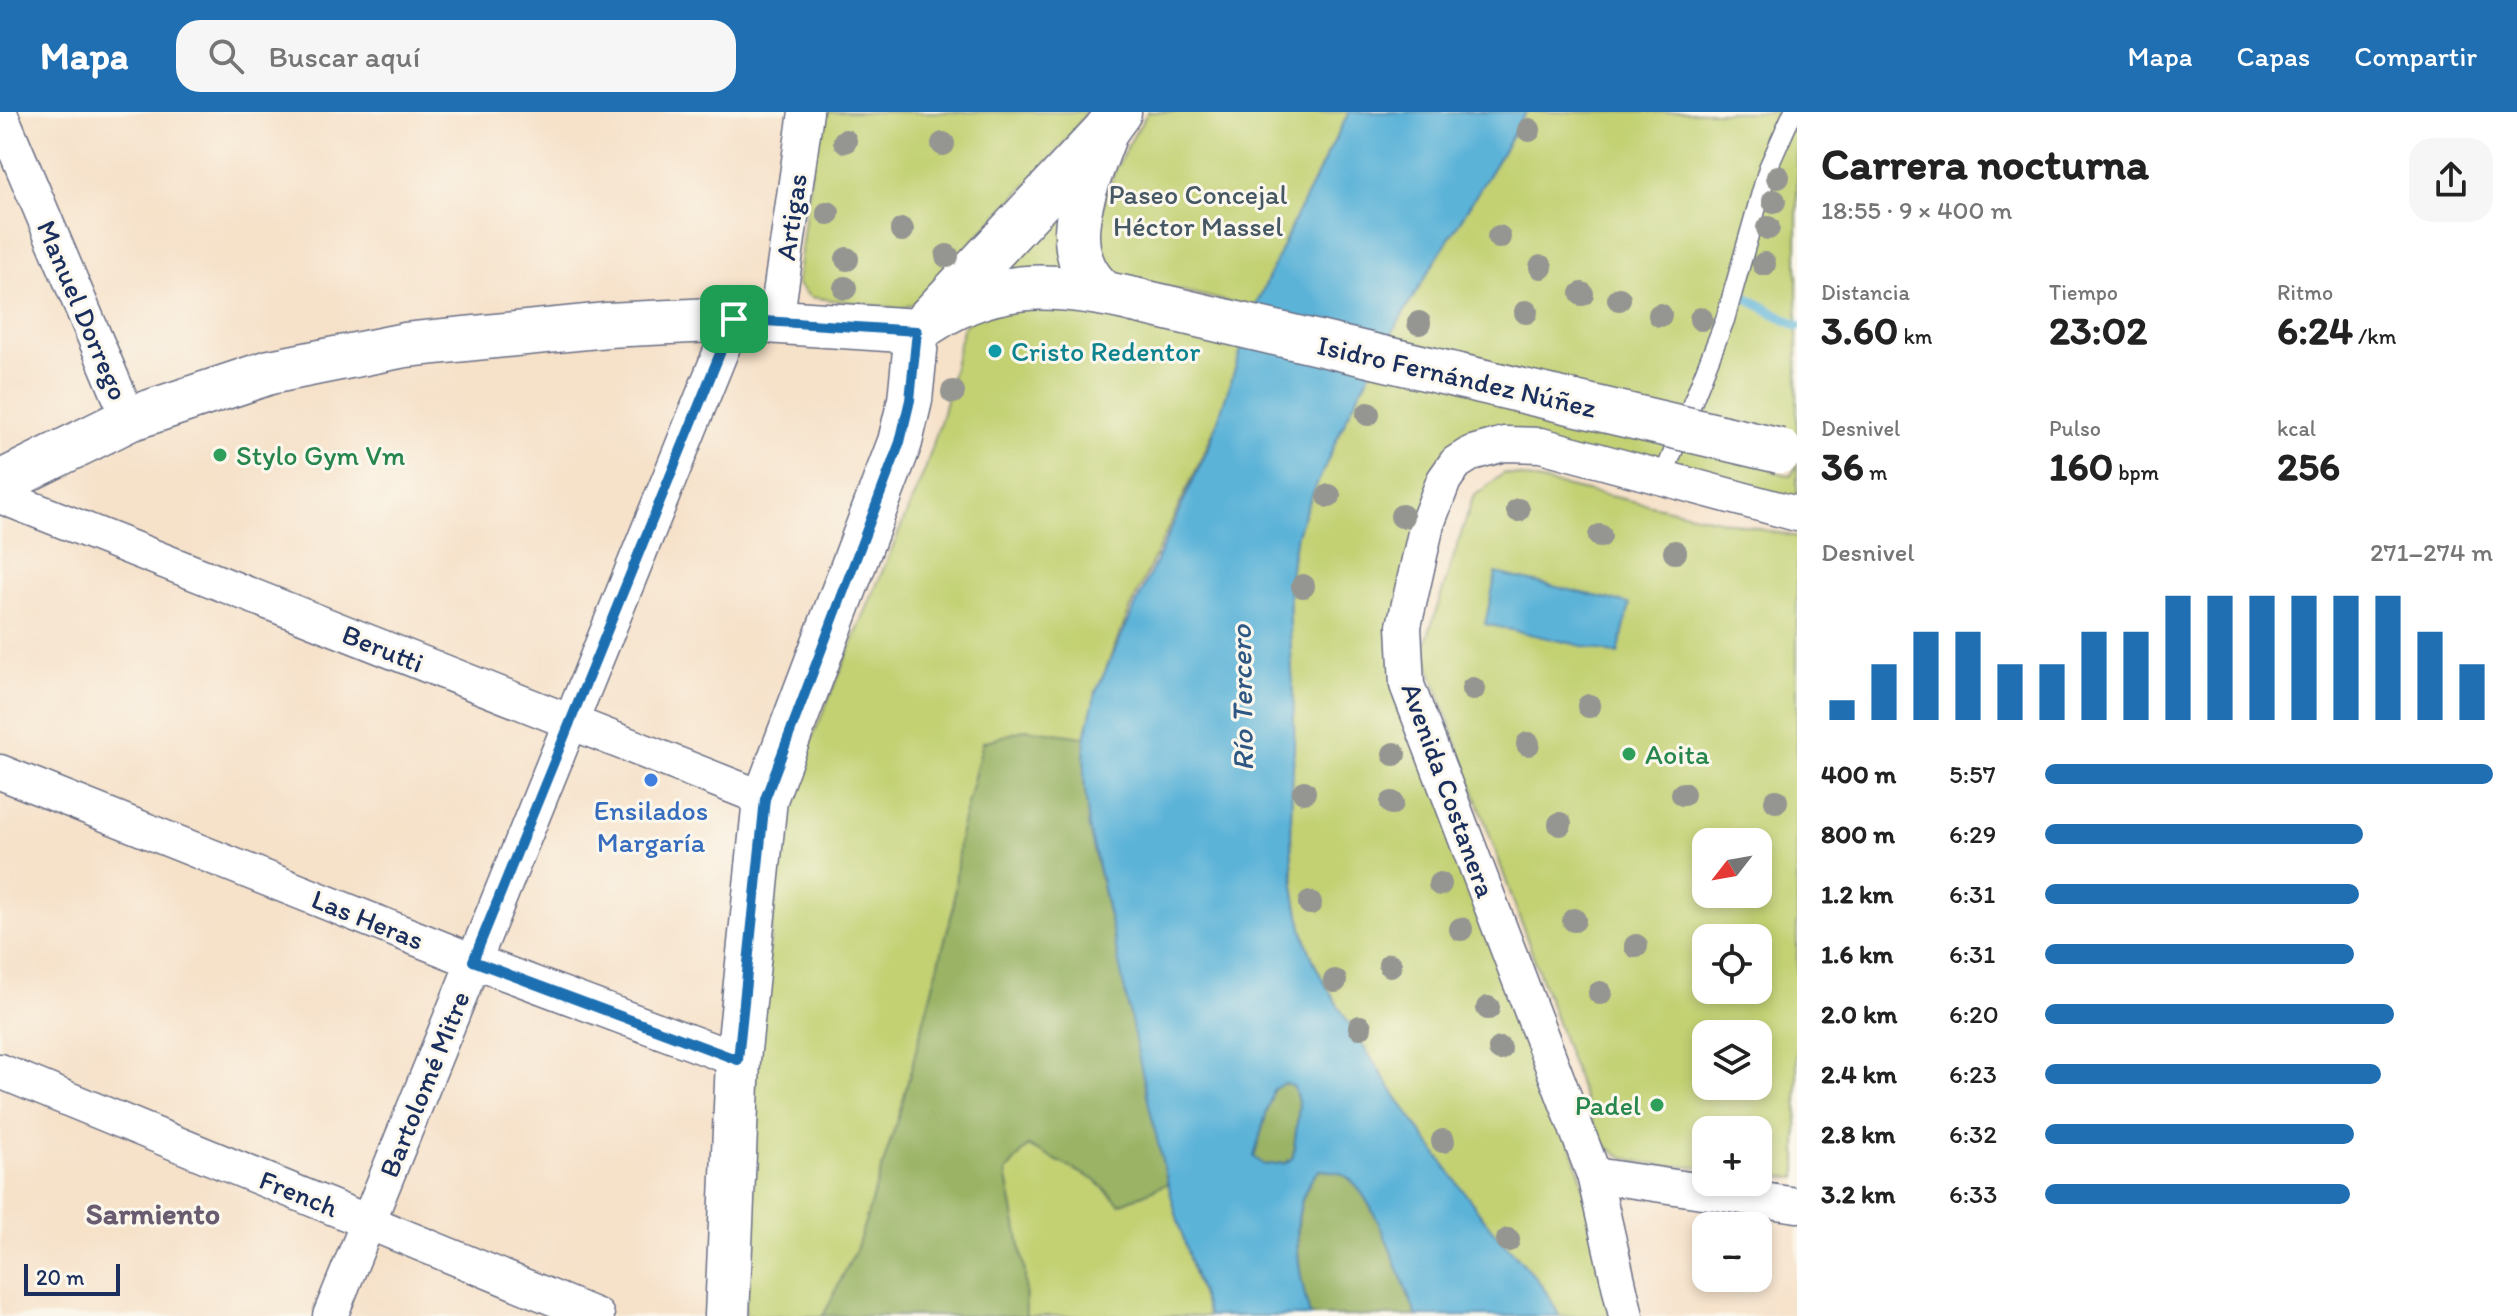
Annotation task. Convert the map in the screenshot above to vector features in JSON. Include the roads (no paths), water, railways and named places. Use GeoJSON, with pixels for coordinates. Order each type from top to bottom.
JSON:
{"type":"FeatureCollection","features":[{"type":"Feature","properties":{"kind":"main road"},"geometry":{"type":"LineString","coordinates":[[1113,121],[1085,194],[1076,238],[1081,266],[1119,297]]}},
{"type":"Feature","properties":{"kind":"main road"},"geometry":{"type":"LineString","coordinates":[[727,1316],[738,1060],[765,799],[900,442],[910,400],[917,331],[1113,121]]}},
{"type":"Feature","properties":{"kind":"main road","name":"Isidro Fernández Núñez"},"geometry":{"type":"LineString","coordinates":[[917,331],[956,304],[997,291],[1045,288],[1119,297],[1788,453]]}},
{"type":"Feature","properties":{"kind":"main road"},"geometry":{"type":"LineString","coordinates":[[0,483],[129,419],[270,372],[405,345],[607,325],[755,320],[917,331]]}},
{"type":"Feature","properties":{"kind":"street","name":"Artigas"},"geometry":{"type":"LineString","coordinates":[[755,320],[806,112]]}},
{"type":"Feature","properties":{"kind":"street","name":"Manuel Dorrego"},"geometry":{"type":"LineString","coordinates":[[0,113],[129,419]]}},
{"type":"Feature","properties":{"kind":"street","name":"Bartolomé Mitre"},"geometry":{"type":"LineString","coordinates":[[330,1316],[569,722],[755,320]]}},
{"type":"Feature","properties":{"kind":"street","name":"Avenida Costanera"},"geometry":{"type":"LineString","coordinates":[[1626,1316],[1594,1175],[1407,685],[1404,626],[1436,497],[1456,463],[1472,453],[1504,444],[1541,445],[1797,514]]}},
{"type":"Feature","properties":{"kind":"street","name":"Berutti"},"geometry":{"type":"LineString","coordinates":[[0,496],[765,799]]}},
{"type":"Feature","properties":{"kind":"street","name":"Las Heras"},"geometry":{"type":"LineString","coordinates":[[0,772],[473,961],[738,1060]]}},
{"type":"Feature","properties":{"kind":"street","name":"French"},"geometry":{"type":"LineString","coordinates":[[0,1071],[597,1316]]}},
{"type":"Feature","properties":{"kind":"street"},"geometry":{"type":"LineString","coordinates":[[1594,1175],[1797,1205]]}},
{"type":"Feature","properties":{"kind":"lane"},"geometry":{"type":"LineString","coordinates":[[1663,477],[1725,320],[1768,168],[1793,112]]}},
{"type":"Feature","properties":{"kind":"water","name":"Río Tercero"},"geometry":{"type":"Polygon","coordinates":[[[1349,112],[1526,112],[1370,373],[1347,418],[1299,530],[1293,552],[1290,599],[1294,724],[1291,837],[1301,925],[1323,980],[1419,1129],[1491,1228],[1543,1288],[1559,1316],[1417,1316],[1363,1194],[1346,1176],[1319,1170],[1308,1185],[1298,1220],[1299,1260],[1310,1316],[1209,1316],[1171,1197],[1156,1136],[1089,828],[1084,778],[1085,737],[1096,691],[1210,444],[1255,308],[1295,218],[1349,112]],[[1284,1083],[1273,1090],[1254,1157],[1264,1165],[1286,1163],[1293,1157],[1299,1106],[1294,1087],[1284,1083]]]}},
{"type":"Feature","properties":{"kind":"water"},"geometry":{"type":"Polygon","coordinates":[[[1496,573],[1630,604],[1618,654],[1485,624],[1496,573]]]}},
{"type":"Feature","properties":{"kind":"waterway"},"geometry":{"type":"LineString","coordinates":[[1734,291],[1797,326]]}},
{"type":"Feature","properties":{"kind":"place","name":"Cristo Redentor"},"geometry":{"type":"Point","coordinates":[995,351]}},
{"type":"Feature","properties":{"kind":"place","name":"Stylo Gym Vm"},"geometry":{"type":"Point","coordinates":[220,455]}},
{"type":"Feature","properties":{"kind":"place","name":"Aoita"},"geometry":{"type":"Point","coordinates":[1629,754]}},
{"type":"Feature","properties":{"kind":"place","name":"Ensilados Margaría"},"geometry":{"type":"Point","coordinates":[651,780]}},
{"type":"Feature","properties":{"kind":"place","name":"Padel"},"geometry":{"type":"Point","coordinates":[1657,1105]}},
{"type":"Feature","properties":{"kind":"district","name":"Sarmiento"},"geometry":{"type":"Point","coordinates":[153,1214]}},
{"type":"Feature","properties":{"kind":"park label","name":"Paseo Concejal Héctor Massel"},"geometry":{"type":"Point","coordinates":[1198,210]}}]}
